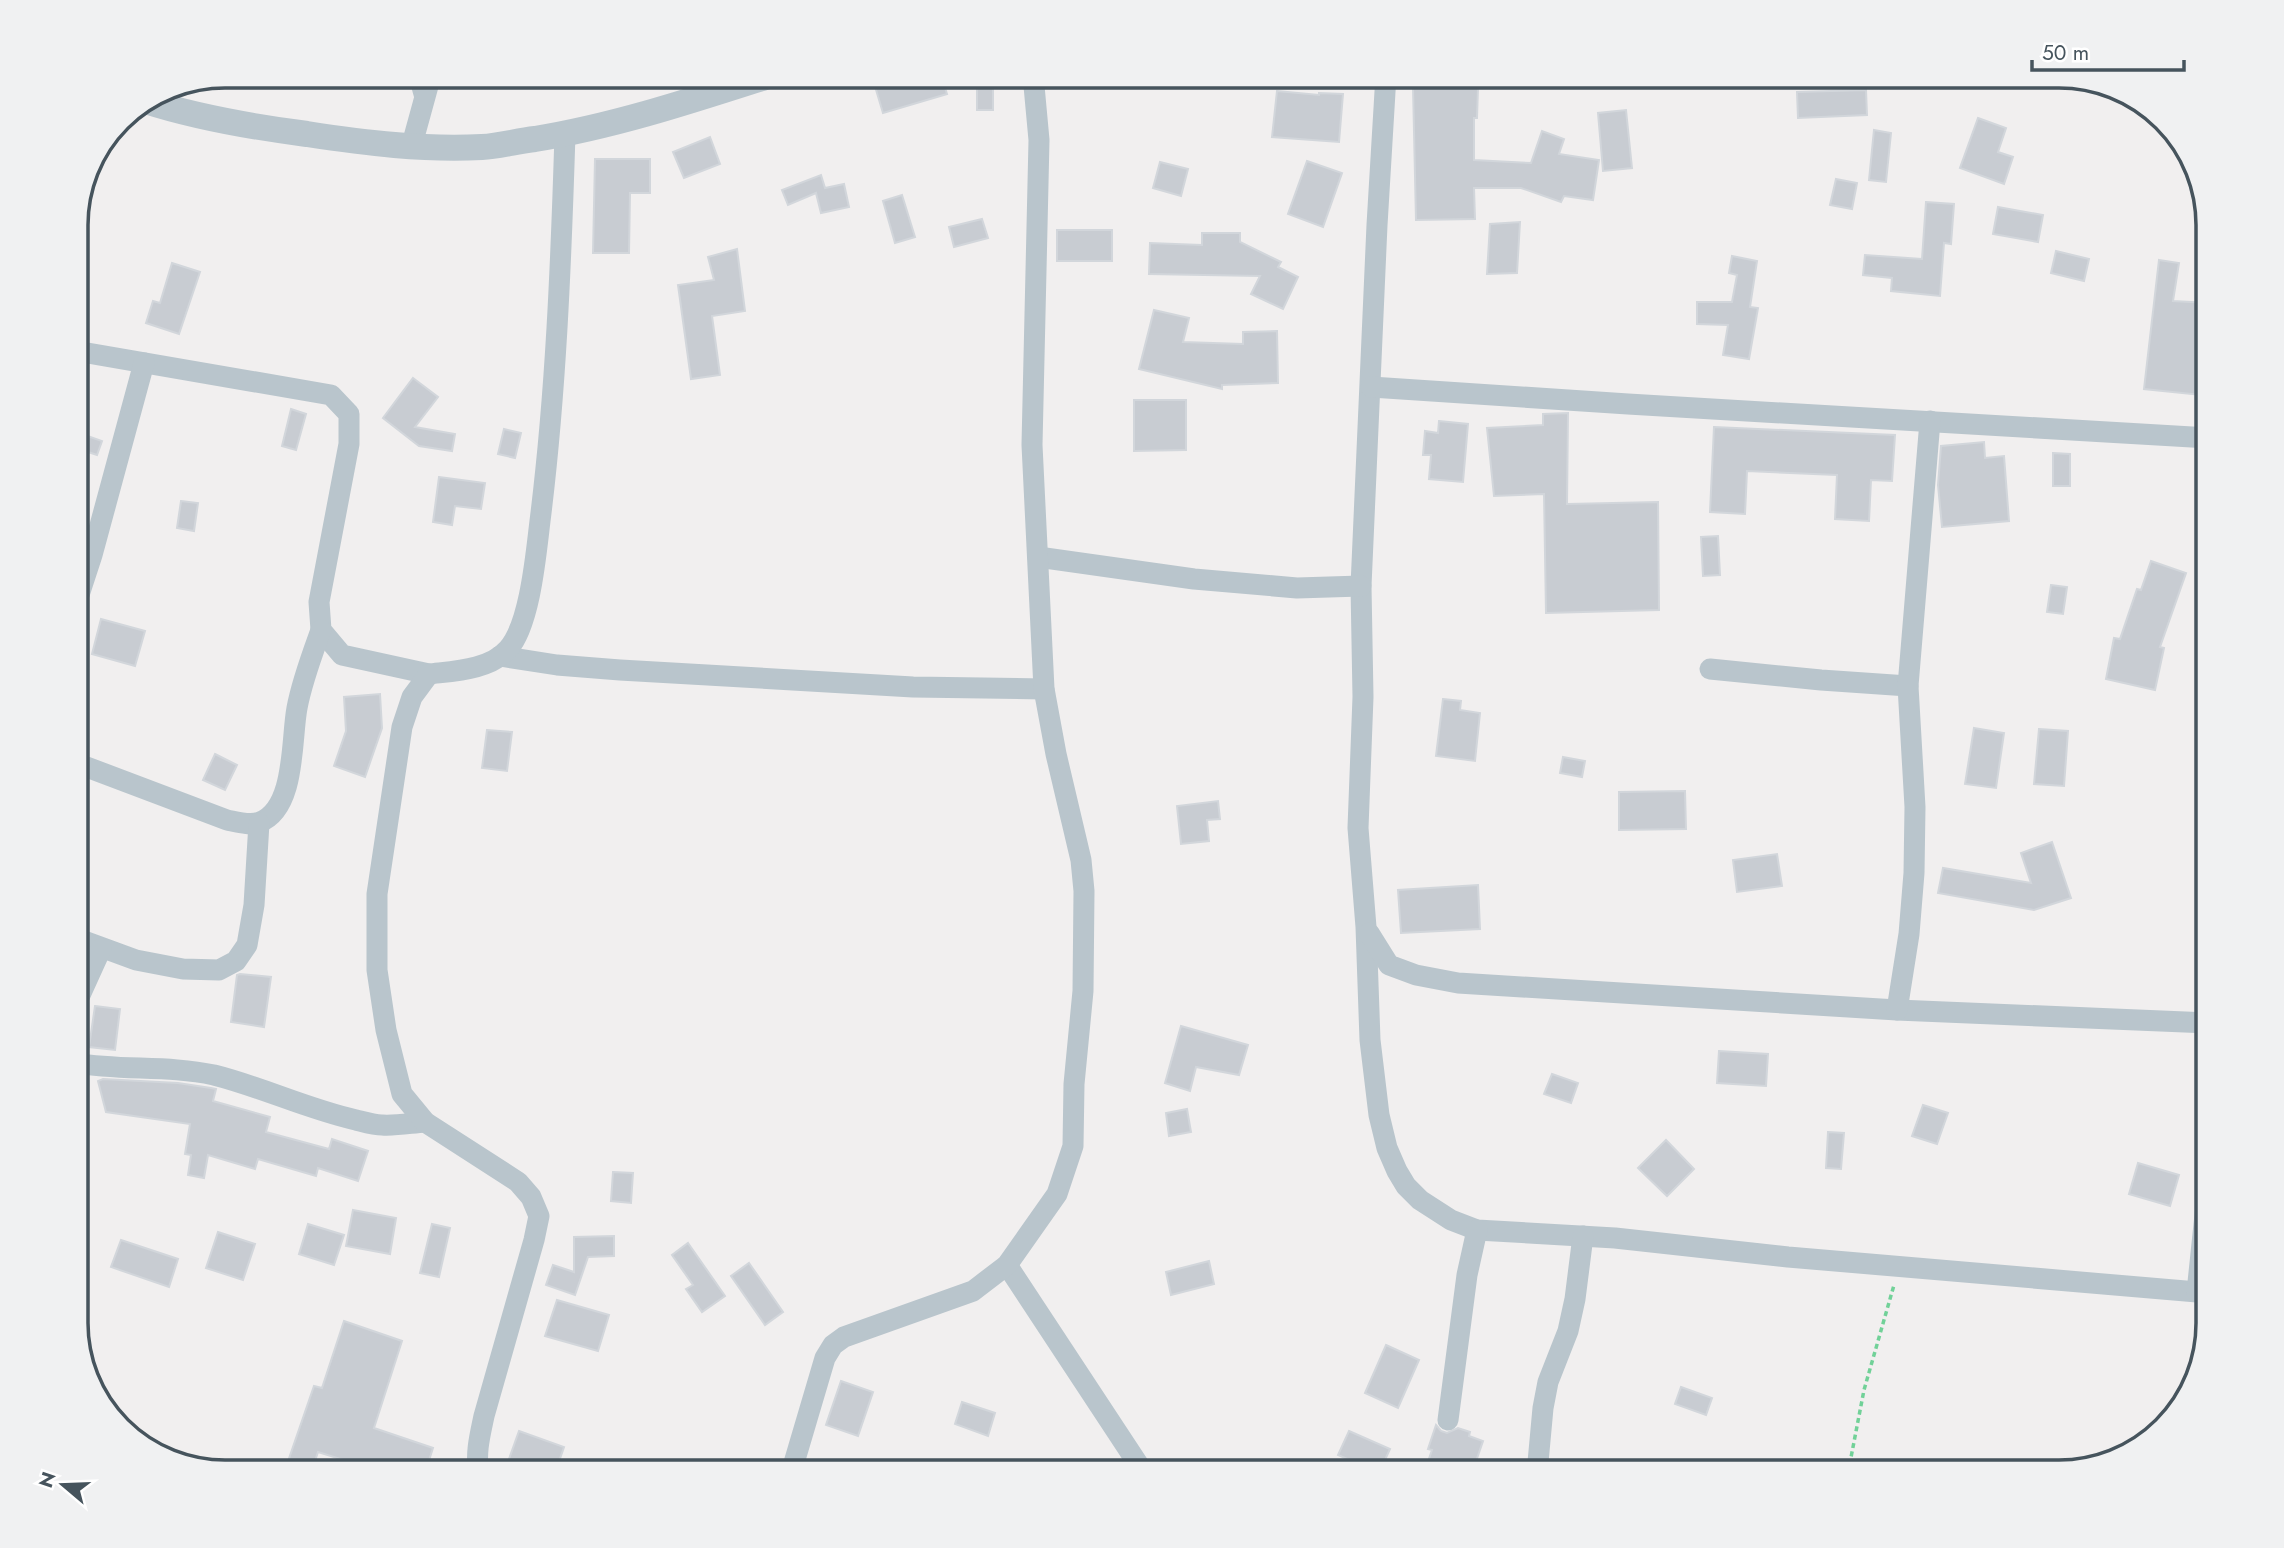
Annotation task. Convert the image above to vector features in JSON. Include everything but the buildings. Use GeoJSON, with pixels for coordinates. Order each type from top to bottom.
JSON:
{"type":"FeatureCollection","features":[{"type":"Feature","properties":{"kind":"street"},"geometry":{"type":"LineString","coordinates":[[411,148],[428,88]]}},
{"type":"Feature","properties":{"kind":"street"},"geometry":{"type":"LineString","coordinates":[[160,105],[240,125],[411,148],[484,147],[565,134],[651,113],[730,88]]}},
{"type":"Feature","properties":{"kind":"street"},"geometry":{"type":"LineString","coordinates":[[795,1460],[821,1369],[833,1345],[844,1337],[973,1291],[1007,1265],[1056,1194],[1073,1146],[1074,1083],[1083,991],[1084,891],[1081,860],[1044,689],[1032,445],[1039,140],[1034,88]]}},
{"type":"Feature","properties":{"kind":"street"},"geometry":{"type":"LineString","coordinates":[[1385,88],[1361,586],[1363,697],[1358,828],[1366,928],[1370,1040],[1379,1115],[1387,1148],[1401,1179],[1420,1200],[1451,1220],[1477,1230],[1583,1236],[1788,1257],[2196,1291]]}},
{"type":"Feature","properties":{"kind":"street"},"geometry":{"type":"LineString","coordinates":[[321,629],[342,655],[429,674],[490,662],[509,649],[513,641],[527,603],[535,560],[551,434],[565,134]]}},
{"type":"Feature","properties":{"kind":"street"},"geometry":{"type":"LineString","coordinates":[[88,353],[331,395],[349,414],[349,444],[319,602],[321,629],[298,704],[287,786],[279,804],[259,823],[243,823],[228,820],[88,768]]}},
{"type":"Feature","properties":{"kind":"street"},"geometry":{"type":"LineString","coordinates":[[88,567],[145,363]]}},
{"type":"Feature","properties":{"kind":"street"},"geometry":{"type":"LineString","coordinates":[[1371,387],[2196,437]]}},
{"type":"Feature","properties":{"kind":"street"},"geometry":{"type":"LineString","coordinates":[[1897,1010],[1909,934],[1914,873],[1915,807],[1908,686],[1930,421]]}},
{"type":"Feature","properties":{"kind":"street"},"geometry":{"type":"LineString","coordinates":[[1038,557],[1194,579],[1297,588],[1361,586]]}},
{"type":"Feature","properties":{"kind":"street"},"geometry":{"type":"LineString","coordinates":[[500,656],[557,665],[620,670],[913,687],[1044,689]]}},
{"type":"Feature","properties":{"kind":"street"},"geometry":{"type":"LineString","coordinates":[[1710,669],[1908,686]]}},
{"type":"Feature","properties":{"kind":"street"},"geometry":{"type":"LineString","coordinates":[[429,674],[412,697],[402,727],[377,894],[377,970],[386,1030],[402,1094],[425,1122],[517,1182],[531,1197],[539,1216],[484,1416],[477,1460]]}},
{"type":"Feature","properties":{"kind":"street"},"geometry":{"type":"LineString","coordinates":[[88,944],[136,960],[183,969],[219,970],[236,961],[247,945],[254,905],[259,823]]}},
{"type":"Feature","properties":{"kind":"street"},"geometry":{"type":"LineString","coordinates":[[1366,928],[1389,965],[1397,970],[1458,983],[1897,1010],[2196,1022]]}},
{"type":"Feature","properties":{"kind":"street"},"geometry":{"type":"LineString","coordinates":[[88,978],[101,949]]}},
{"type":"Feature","properties":{"kind":"street"},"geometry":{"type":"LineString","coordinates":[[88,1064],[214,1075],[313,1108],[382,1125],[425,1122]]}},
{"type":"Feature","properties":{"kind":"street"},"geometry":{"type":"LineString","coordinates":[[1448,1420],[1467,1275],[1477,1230]]}},
{"type":"Feature","properties":{"kind":"street"},"geometry":{"type":"LineString","coordinates":[[1538,1460],[1548,1382],[1568,1331],[1583,1236]]}},
{"type":"Feature","properties":{"kind":"street"},"geometry":{"type":"LineString","coordinates":[[1007,1265],[1135,1460]]}},
{"type":"Feature","properties":{"kind":"lane"},"geometry":{"type":"LineString","coordinates":[[417,88],[422,107]]}},
{"type":"Feature","properties":{"kind":"path"},"geometry":{"type":"LineString","coordinates":[[1851,1460],[1864,1390],[1900,1265]]}}]}
